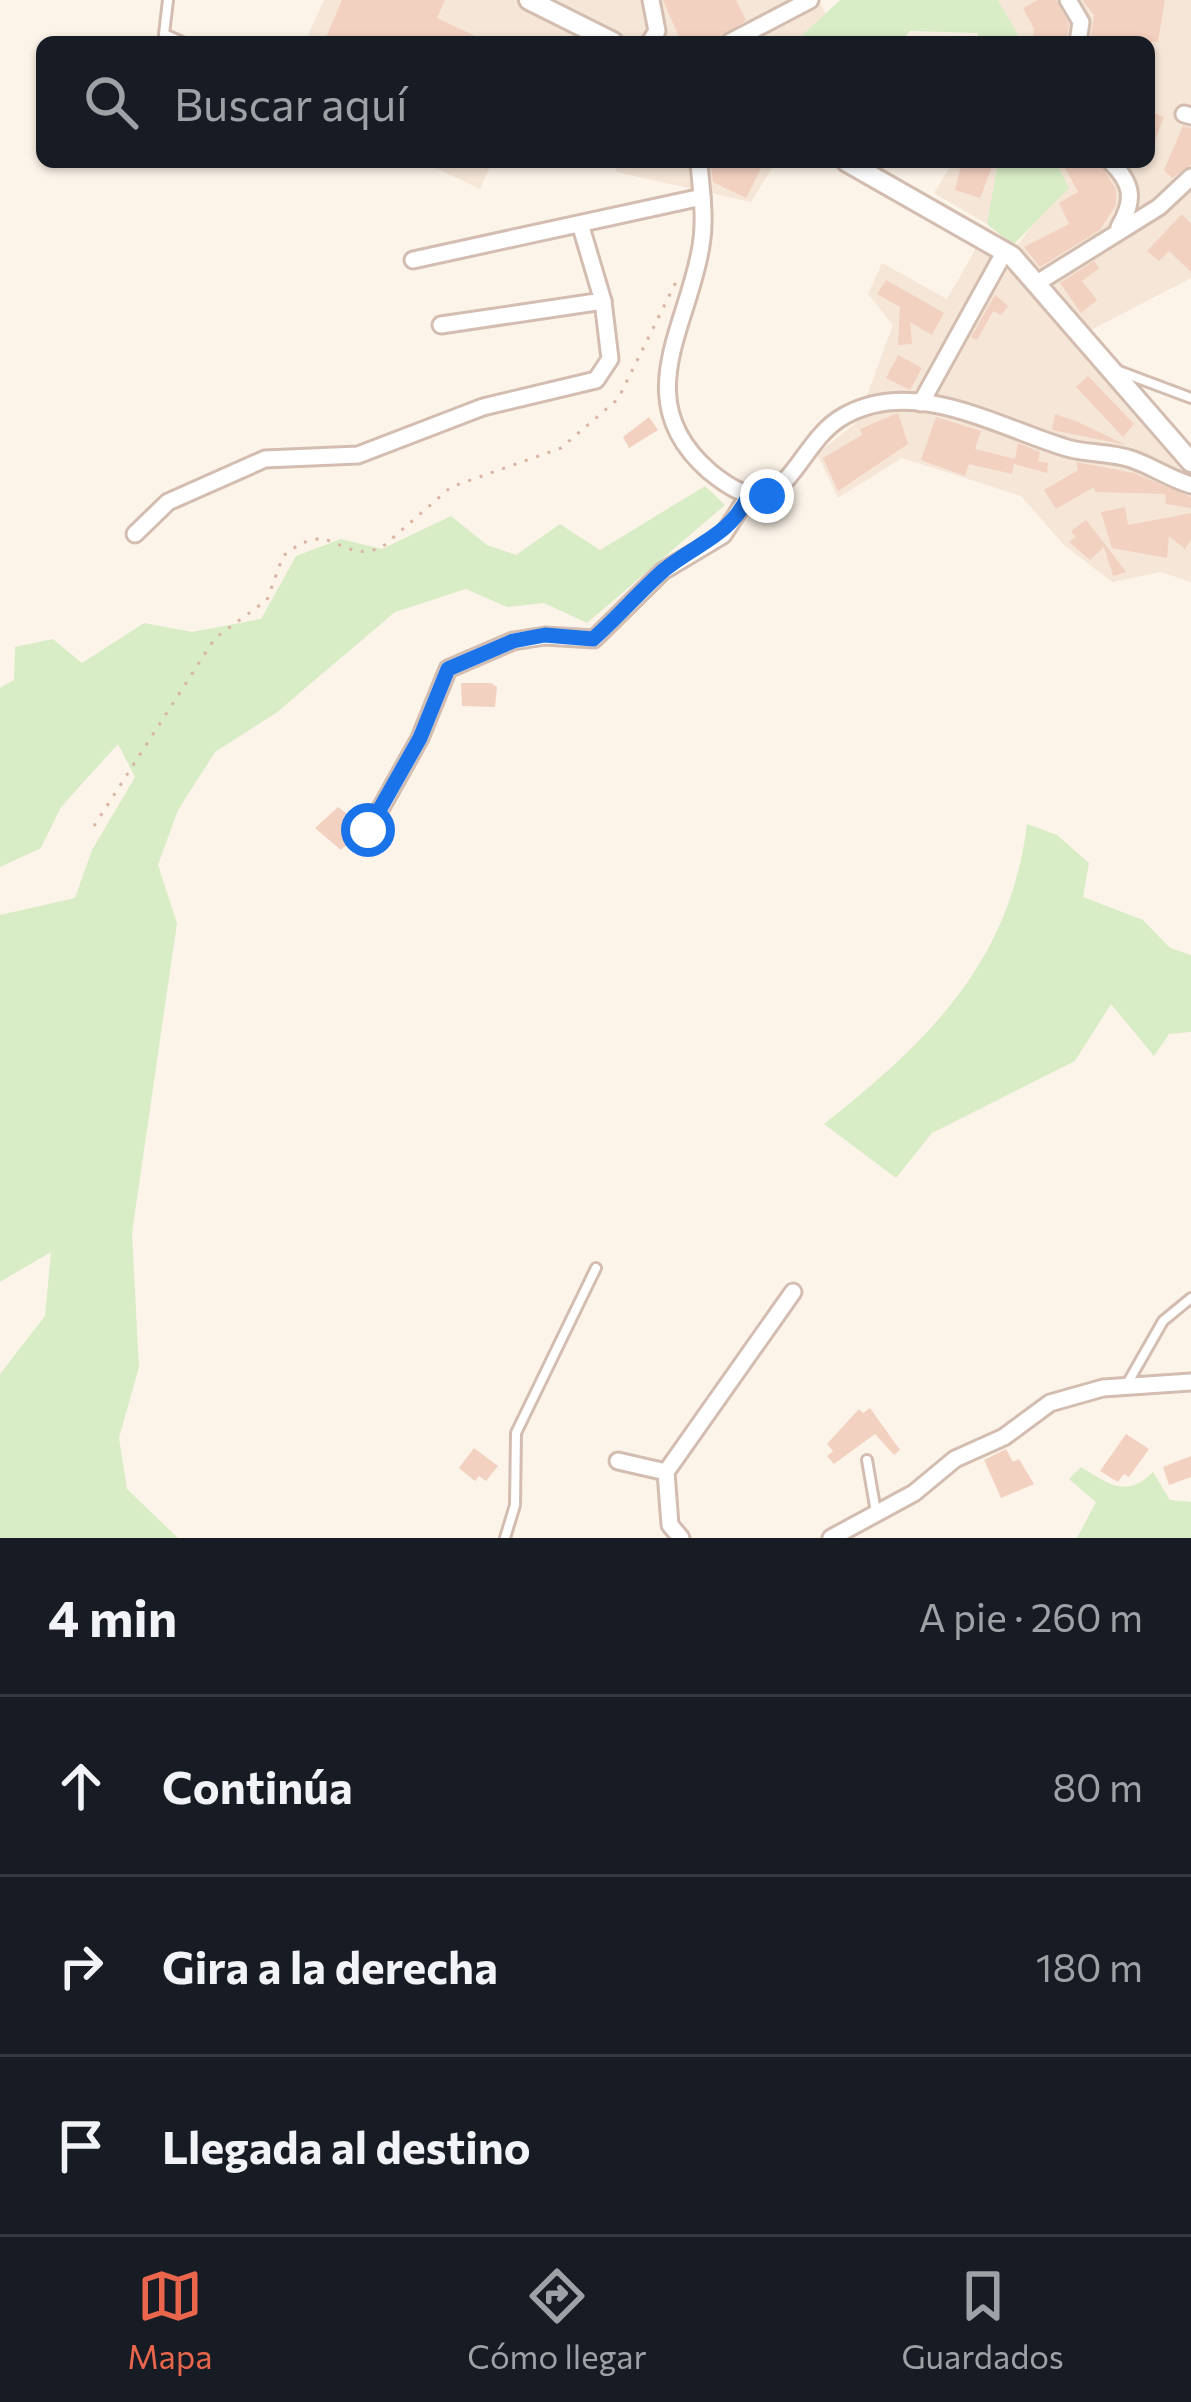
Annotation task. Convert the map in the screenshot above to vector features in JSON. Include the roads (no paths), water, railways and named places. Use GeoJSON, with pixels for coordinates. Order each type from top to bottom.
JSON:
{"type":"FeatureCollection","features":[{"type":"Feature","properties":{"kind":"street"},"geometry":{"type":"LineString","coordinates":[[529,0],[601,36]]}},
{"type":"Feature","properties":{"kind":"street"},"geometry":{"type":"LineString","coordinates":[[650,0],[654,36]]}},
{"type":"Feature","properties":{"kind":"street"},"geometry":{"type":"LineString","coordinates":[[741,36],[810,0]]}},
{"type":"Feature","properties":{"kind":"street"},"geometry":{"type":"LineString","coordinates":[[1068,0],[1081,22],[1079,36]]}},
{"type":"Feature","properties":{"kind":"street"},"geometry":{"type":"LineString","coordinates":[[700,168],[701,246],[669,356],[666,399],[696,458],[749,495],[767,496],[782,486],[820,435],[841,418],[889,399],[921,403],[1070,449],[1129,458],[1191,484]]}},
{"type":"Feature","properties":{"kind":"street"},"geometry":{"type":"LineString","coordinates":[[858,168],[1005,251],[1191,462]]}},
{"type":"Feature","properties":{"kind":"street"},"geometry":{"type":"LineString","coordinates":[[1116,168],[1130,187],[1131,205],[1116,232]]}},
{"type":"Feature","properties":{"kind":"street"},"geometry":{"type":"LineString","coordinates":[[1037,283],[1084,249],[1159,207],[1191,177]]}},
{"type":"Feature","properties":{"kind":"street"},"geometry":{"type":"LineString","coordinates":[[413,260],[702,197]]}},
{"type":"Feature","properties":{"kind":"street"},"geometry":{"type":"LineString","coordinates":[[135,534],[168,502],[265,459],[358,455],[482,407],[596,380],[610,358],[603,301],[580,227]]}},
{"type":"Feature","properties":{"kind":"street"},"geometry":{"type":"LineString","coordinates":[[921,403],[1005,251]]}},
{"type":"Feature","properties":{"kind":"street"},"geometry":{"type":"LineString","coordinates":[[441,325],[603,301]]}},
{"type":"Feature","properties":{"kind":"street"},"geometry":{"type":"LineString","coordinates":[[368,830],[420,738],[448,669],[513,641],[545,635],[593,639],[663,571],[723,535],[738,519],[749,495]]}},
{"type":"Feature","properties":{"kind":"street"},"geometry":{"type":"LineString","coordinates":[[681,1538],[670,1525],[666,1472],[794,1292]]}},
{"type":"Feature","properties":{"kind":"street"},"geometry":{"type":"LineString","coordinates":[[831,1538],[1050,1403],[1126,1386],[1191,1382]]}},
{"type":"Feature","properties":{"kind":"street"},"geometry":{"type":"LineString","coordinates":[[618,1461],[666,1472]]}},
{"type":"Feature","properties":{"kind":"lane"},"geometry":{"type":"LineString","coordinates":[[168,0],[164,34],[168,36]]}},
{"type":"Feature","properties":{"kind":"lane"},"geometry":{"type":"LineString","coordinates":[[1112,368],[1191,398]]}},
{"type":"Feature","properties":{"kind":"lane"},"geometry":{"type":"LineString","coordinates":[[505,1538],[515,1505],[516,1433],[596,1268]]}},
{"type":"Feature","properties":{"kind":"lane"},"geometry":{"type":"LineString","coordinates":[[1126,1386],[1163,1321],[1191,1298]]}},
{"type":"Feature","properties":{"kind":"lane"},"geometry":{"type":"LineString","coordinates":[[867,1460],[871,1517],[867,1538]]}}]}
